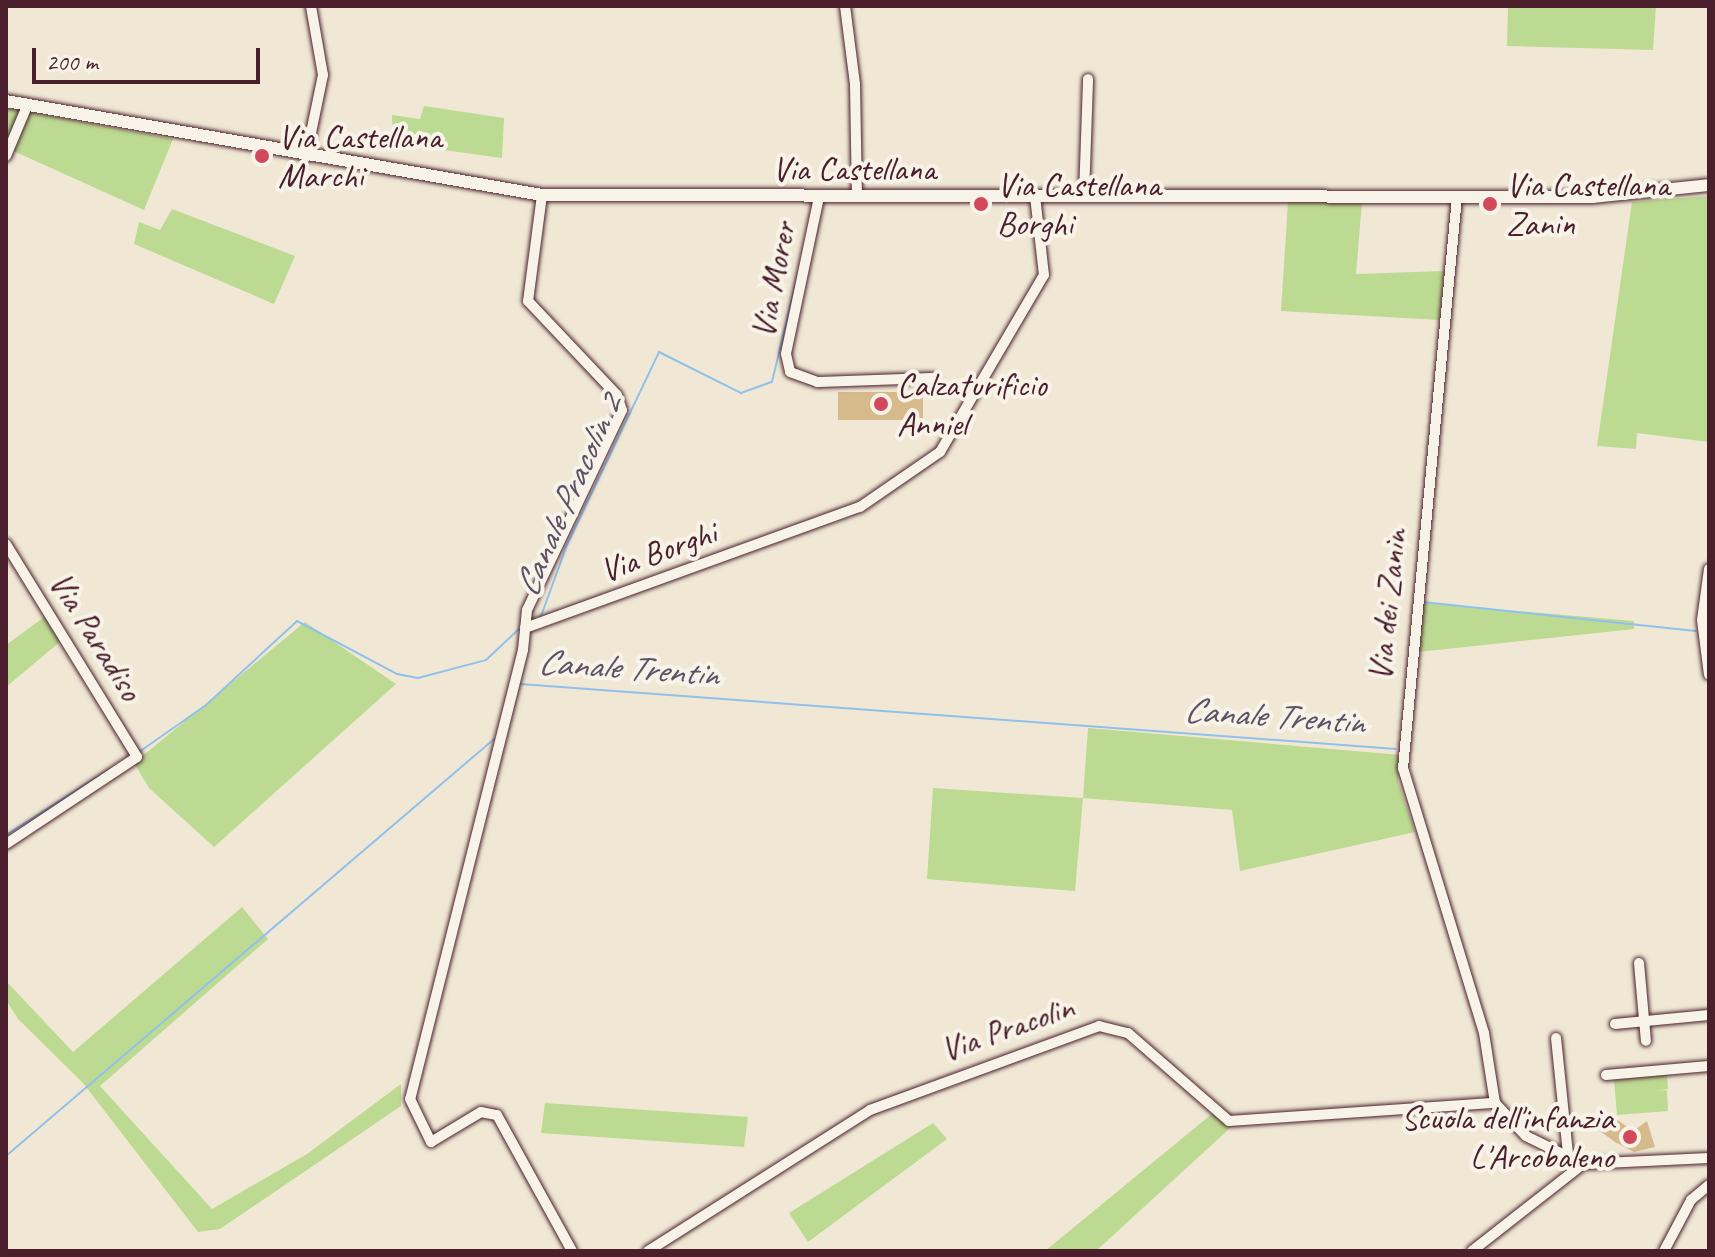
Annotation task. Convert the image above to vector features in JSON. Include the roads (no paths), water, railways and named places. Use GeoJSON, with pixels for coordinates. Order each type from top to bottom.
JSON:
{"type":"FeatureCollection","features":[{"type":"Feature","properties":{"kind":"main road","name":"Via Castellana"},"geometry":{"type":"LineString","coordinates":[[6,101],[306,157],[542,195],[1652,196],[1709,185]]}},
{"type":"Feature","properties":{"kind":"street"},"geometry":{"type":"LineString","coordinates":[[306,157],[323,75],[311,6]]}},
{"type":"Feature","properties":{"kind":"street"},"geometry":{"type":"LineString","coordinates":[[845,6],[855,84],[857,197]]}},
{"type":"Feature","properties":{"kind":"street"},"geometry":{"type":"LineString","coordinates":[[1084,196],[1088,79]]}},
{"type":"Feature","properties":{"kind":"street"},"geometry":{"type":"LineString","coordinates":[[6,156],[27,106]]}},
{"type":"Feature","properties":{"kind":"street"},"geometry":{"type":"LineString","coordinates":[[542,195],[528,301],[617,395],[622,410],[534,588],[413,1071],[410,1099],[431,1142],[481,1112],[497,1115],[572,1251]]}},
{"type":"Feature","properties":{"kind":"street","name":"Via Borghi"},"geometry":{"type":"LineString","coordinates":[[525,628],[860,507],[940,452],[1044,275],[1035,196]]}},
{"type":"Feature","properties":{"kind":"street","name":"Via Morer"},"geometry":{"type":"LineString","coordinates":[[819,197],[786,354],[790,372],[817,382],[933,378]]}},
{"type":"Feature","properties":{"kind":"street","name":"Via dei Zanin"},"geometry":{"type":"LineString","coordinates":[[1457,197],[1403,768],[1484,1033],[1495,1103]]}},
{"type":"Feature","properties":{"kind":"street","name":"Via Paradiso"},"geometry":{"type":"LineString","coordinates":[[6,544],[137,757],[6,844]]}},
{"type":"Feature","properties":{"kind":"street"},"geometry":{"type":"LineString","coordinates":[[1709,569],[1702,620],[1709,675]]}},
{"type":"Feature","properties":{"kind":"street"},"geometry":{"type":"LineString","coordinates":[[1639,963],[1646,1041]]}},
{"type":"Feature","properties":{"kind":"street"},"geometry":{"type":"LineString","coordinates":[[1615,1024],[1709,1015]]}},
{"type":"Feature","properties":{"kind":"street","name":"Via Pracolin"},"geometry":{"type":"LineString","coordinates":[[648,1251],[892,1099],[1099,1026],[1128,1033],[1229,1121],[1495,1103]]}},
{"type":"Feature","properties":{"kind":"street"},"geometry":{"type":"LineString","coordinates":[[1556,1038],[1568,1155]]}},
{"type":"Feature","properties":{"kind":"street"},"geometry":{"type":"LineString","coordinates":[[1606,1075],[1709,1066]]}},
{"type":"Feature","properties":{"kind":"street"},"geometry":{"type":"LineString","coordinates":[[1495,1103],[1526,1136],[1583,1164],[1709,1158]]}},
{"type":"Feature","properties":{"kind":"street"},"geometry":{"type":"LineString","coordinates":[[1472,1251],[1583,1164]]}},
{"type":"Feature","properties":{"kind":"street"},"geometry":{"type":"LineString","coordinates":[[1664,1251],[1691,1200],[1709,1185]]}},
{"type":"Feature","properties":{"kind":"waterway","name":"Canale Pracolin 2"},"geometry":{"type":"LineString","coordinates":[[540,619],[567,545],[659,352],[741,393],[772,382],[798,274]]}},
{"type":"Feature","properties":{"kind":"waterway","name":"Canale Trentin"},"geometry":{"type":"LineString","coordinates":[[1423,602],[1695,631]]}},
{"type":"Feature","properties":{"kind":"waterway","name":"Canale Pracolin 2"},"geometry":{"type":"LineString","coordinates":[[139,752],[206,705],[297,621],[397,674],[418,678],[486,660],[520,628]]}},
{"type":"Feature","properties":{"kind":"waterway","name":"Canale Trentin"},"geometry":{"type":"LineString","coordinates":[[520,684],[1396,749]]}},
{"type":"Feature","properties":{"kind":"waterway","name":"Canale Trentin"},"geometry":{"type":"LineString","coordinates":[[6,1156],[494,739]]}},
{"type":"Feature","properties":{"kind":"waterway","name":"Canale Pracolin 2"},"geometry":{"type":"LineString","coordinates":[[6,835],[110,769]]}},
{"type":"Feature","properties":{"kind":"place","name":"Via Castellana Marchi"},"geometry":{"type":"Point","coordinates":[262,156]}},
{"type":"Feature","properties":{"kind":"place","name":"Via Castellana Borghi"},"geometry":{"type":"Point","coordinates":[981,204]}},
{"type":"Feature","properties":{"kind":"place","name":"Via Castellana Zanin"},"geometry":{"type":"Point","coordinates":[1490,204]}},
{"type":"Feature","properties":{"kind":"place","name":"Calzaturificio Anniel"},"geometry":{"type":"Point","coordinates":[881,404]}},
{"type":"Feature","properties":{"kind":"place","name":"Scuola dell'infanzia L'Arcobaleno"},"geometry":{"type":"Point","coordinates":[1630,1137]}}]}
